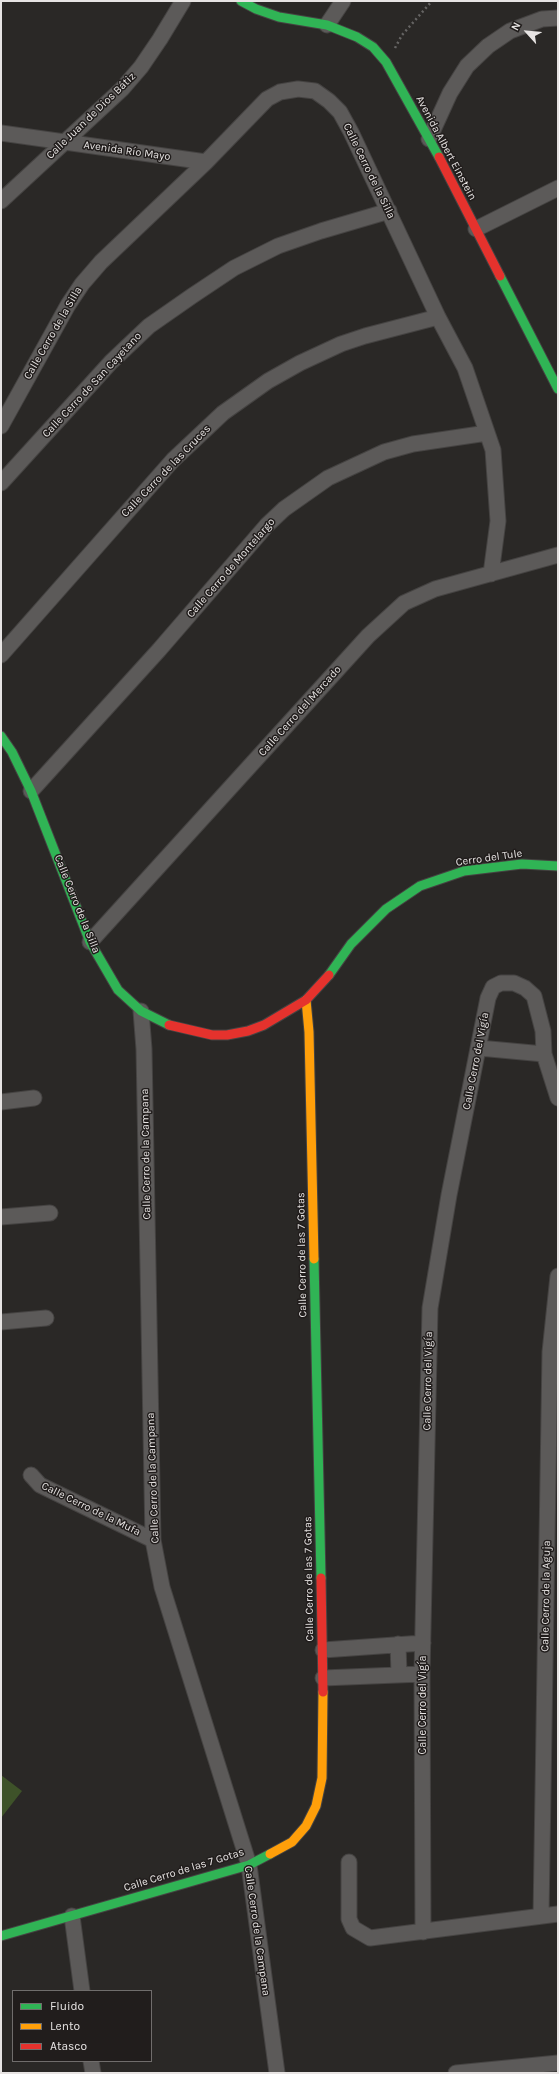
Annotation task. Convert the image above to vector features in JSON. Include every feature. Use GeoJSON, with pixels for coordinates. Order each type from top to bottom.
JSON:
{"type":"FeatureCollection","features":[{"type":"Feature","properties":{"kind":"street","name":"Calle Juan de Dios Bátiz"},"geometry":{"type":"LineString","coordinates":[[1,201],[122,89],[141,67],[183,1]]}},
{"type":"Feature","properties":{"kind":"street","name":"Avenida Albert Einstein"},"geometry":{"type":"LineString","coordinates":[[242,1],[256,9],[278,17],[327,25],[357,37],[372,47],[386,62],[476,229],[558,389]]}},
{"type":"Feature","properties":{"kind":"street"},"geometry":{"type":"LineString","coordinates":[[327,25],[343,1]]}},
{"type":"Feature","properties":{"kind":"street"},"geometry":{"type":"LineString","coordinates":[[428,139],[450,93],[467,66],[488,46],[510,31],[542,19],[558,18]]}},
{"type":"Feature","properties":{"kind":"street","name":"Calle Cerro de la Silla"},"geometry":{"type":"LineString","coordinates":[[1,426],[6,403],[82,284],[101,262],[206,162],[267,99],[280,92],[298,89],[315,91],[329,101],[340,112],[351,132],[438,317],[465,368],[493,450],[498,521],[490,574]]}},
{"type":"Feature","properties":{"kind":"street","name":"Avenida Río Mayo"},"geometry":{"type":"LineString","coordinates":[[1,133],[206,162]]}},
{"type":"Feature","properties":{"kind":"street"},"geometry":{"type":"LineString","coordinates":[[476,229],[558,188]]}},
{"type":"Feature","properties":{"kind":"street","name":"Calle Cerro de San Cayetano"},"geometry":{"type":"LineString","coordinates":[[1,483],[111,362],[148,326],[234,268],[278,246],[321,231],[389,211]]}},
{"type":"Feature","properties":{"kind":"street","name":"Calle Cerro de las Cruces"},"geometry":{"type":"LineString","coordinates":[[1,655],[109,530],[173,460],[222,413],[268,381],[300,363],[341,344],[438,317]]}},
{"type":"Feature","properties":{"kind":"street","name":"Calle Cerro de Montelargo"},"geometry":{"type":"LineString","coordinates":[[31,792],[159,650],[267,525],[284,509],[328,478],[384,452],[413,444],[487,433]]}},
{"type":"Feature","properties":{"kind":"street","name":"Calle Cerro del Mercado"},"geometry":{"type":"LineString","coordinates":[[90,942],[363,642],[404,603],[436,589],[558,555]]}},
{"type":"Feature","properties":{"kind":"street","name":"Calle Cerro de la Silla"},"geometry":{"type":"LineString","coordinates":[[1,736],[12,752],[31,792],[90,942],[118,990],[141,1011],[165,1024],[188,1031],[212,1035],[227,1035],[264,1025],[306,1000]]}},
{"type":"Feature","properties":{"kind":"street","name":"Cerro del Tule"},"geometry":{"type":"LineString","coordinates":[[306,1000],[323,983],[351,944],[381,914],[420,886],[464,871],[522,864],[558,866]]}},
{"type":"Feature","properties":{"kind":"street","name":"Calle Cerro del Vigía"},"geometry":{"type":"LineString","coordinates":[[423,1932],[422,1674],[430,1308],[449,1195],[488,998],[493,987],[501,983],[514,983],[525,988],[534,996],[543,1031],[544,1054],[558,1098]]}},
{"type":"Feature","properties":{"kind":"street","name":"Calle Cerro de las 7 Gotas"},"geometry":{"type":"LineString","coordinates":[[1,1936],[249,1864],[292,1842],[306,1826],[316,1806],[322,1778],[323,1650],[309,1032],[306,1000]]}},
{"type":"Feature","properties":{"kind":"street","name":"Calle Cerro de la Campana"},"geometry":{"type":"LineString","coordinates":[[141,1011],[144,1056],[153,1540],[162,1587],[249,1864],[277,2073]]}},
{"type":"Feature","properties":{"kind":"street"},"geometry":{"type":"LineString","coordinates":[[479,1048],[544,1054]]}},
{"type":"Feature","properties":{"kind":"street"},"geometry":{"type":"LineString","coordinates":[[1,1102],[34,1098]]}},
{"type":"Feature","properties":{"kind":"street"},"geometry":{"type":"LineString","coordinates":[[1,1217],[50,1213]]}},
{"type":"Feature","properties":{"kind":"street","name":"Calle Cerro de la Aguja"},"geometry":{"type":"LineString","coordinates":[[541,1916],[550,1352],[558,1276]]}},
{"type":"Feature","properties":{"kind":"street"},"geometry":{"type":"LineString","coordinates":[[1,1322],[46,1318]]}},
{"type":"Feature","properties":{"kind":"street","name":"Calle Cerro de la Mufa"},"geometry":{"type":"LineString","coordinates":[[31,1475],[40,1485],[153,1540]]}},
{"type":"Feature","properties":{"kind":"street"},"geometry":{"type":"LineString","coordinates":[[323,1650],[423,1643]]}},
{"type":"Feature","properties":{"kind":"street"},"geometry":{"type":"LineString","coordinates":[[398,1644],[399,1674]]}},
{"type":"Feature","properties":{"kind":"street"},"geometry":{"type":"LineString","coordinates":[[323,1678],[422,1674]]}},
{"type":"Feature","properties":{"kind":"street"},"geometry":{"type":"LineString","coordinates":[[349,1862],[349,1919],[353,1928],[370,1938],[558,1914]]}},
{"type":"Feature","properties":{"kind":"street"},"geometry":{"type":"LineString","coordinates":[[72,1916],[82,1990]]}},
{"type":"Feature","properties":{"kind":"street"},"geometry":{"type":"LineString","coordinates":[[91,2062],[93,2073]]}},
{"type":"Feature","properties":{"kind":"street"},"geometry":{"type":"LineString","coordinates":[[456,2073],[558,2063]]}},
{"type":"Feature","properties":{"kind":"path"},"geometry":{"type":"LineString","coordinates":[[386,62],[402,35],[432,1]]}},
{"type":"Feature","properties":{"kind":"green space"},"geometry":{"type":"Polygon","coordinates":[[[1,1775],[22,1791],[1,1818],[1,1775]]]}},
{"type":"Feature","properties":{"kind":"traffic: fast"},"geometry":{"type":"LineString","coordinates":[[241,1],[256,9],[279,17],[327,25],[357,37],[373,47],[386,62],[439,157]]}},
{"type":"Feature","properties":{"kind":"traffic: fast"},"geometry":{"type":"LineString","coordinates":[[500,276],[558,389]]}},
{"type":"Feature","properties":{"kind":"traffic: fast"},"geometry":{"type":"LineString","coordinates":[[1,736],[12,752],[31,791],[90,942],[118,990],[141,1011],[169,1025]]}},
{"type":"Feature","properties":{"kind":"traffic: fast"},"geometry":{"type":"LineString","coordinates":[[329,975],[351,944],[386,909],[420,886],[464,871],[522,864],[558,866]]}},
{"type":"Feature","properties":{"kind":"traffic: fast"},"geometry":{"type":"LineString","coordinates":[[314,1259],[321,1578]]}},
{"type":"Feature","properties":{"kind":"traffic: fast"},"geometry":{"type":"LineString","coordinates":[[1,1936],[249,1865],[270,1854]]}},
{"type":"Feature","properties":{"kind":"traffic: slow"},"geometry":{"type":"LineString","coordinates":[[306,1000],[309,1032],[314,1259]]}},
{"type":"Feature","properties":{"kind":"traffic: slow"},"geometry":{"type":"LineString","coordinates":[[270,1854],[292,1842],[306,1826],[316,1806],[322,1778],[323,1692]]}},
{"type":"Feature","properties":{"kind":"traffic: jam"},"geometry":{"type":"LineString","coordinates":[[439,157],[500,276]]}},
{"type":"Feature","properties":{"kind":"traffic: jam"},"geometry":{"type":"LineString","coordinates":[[169,1025],[212,1035],[227,1035],[248,1031],[264,1025],[306,1000],[329,975]]}},
{"type":"Feature","properties":{"kind":"traffic: jam"},"geometry":{"type":"LineString","coordinates":[[321,1578],[323,1692]]}}]}
